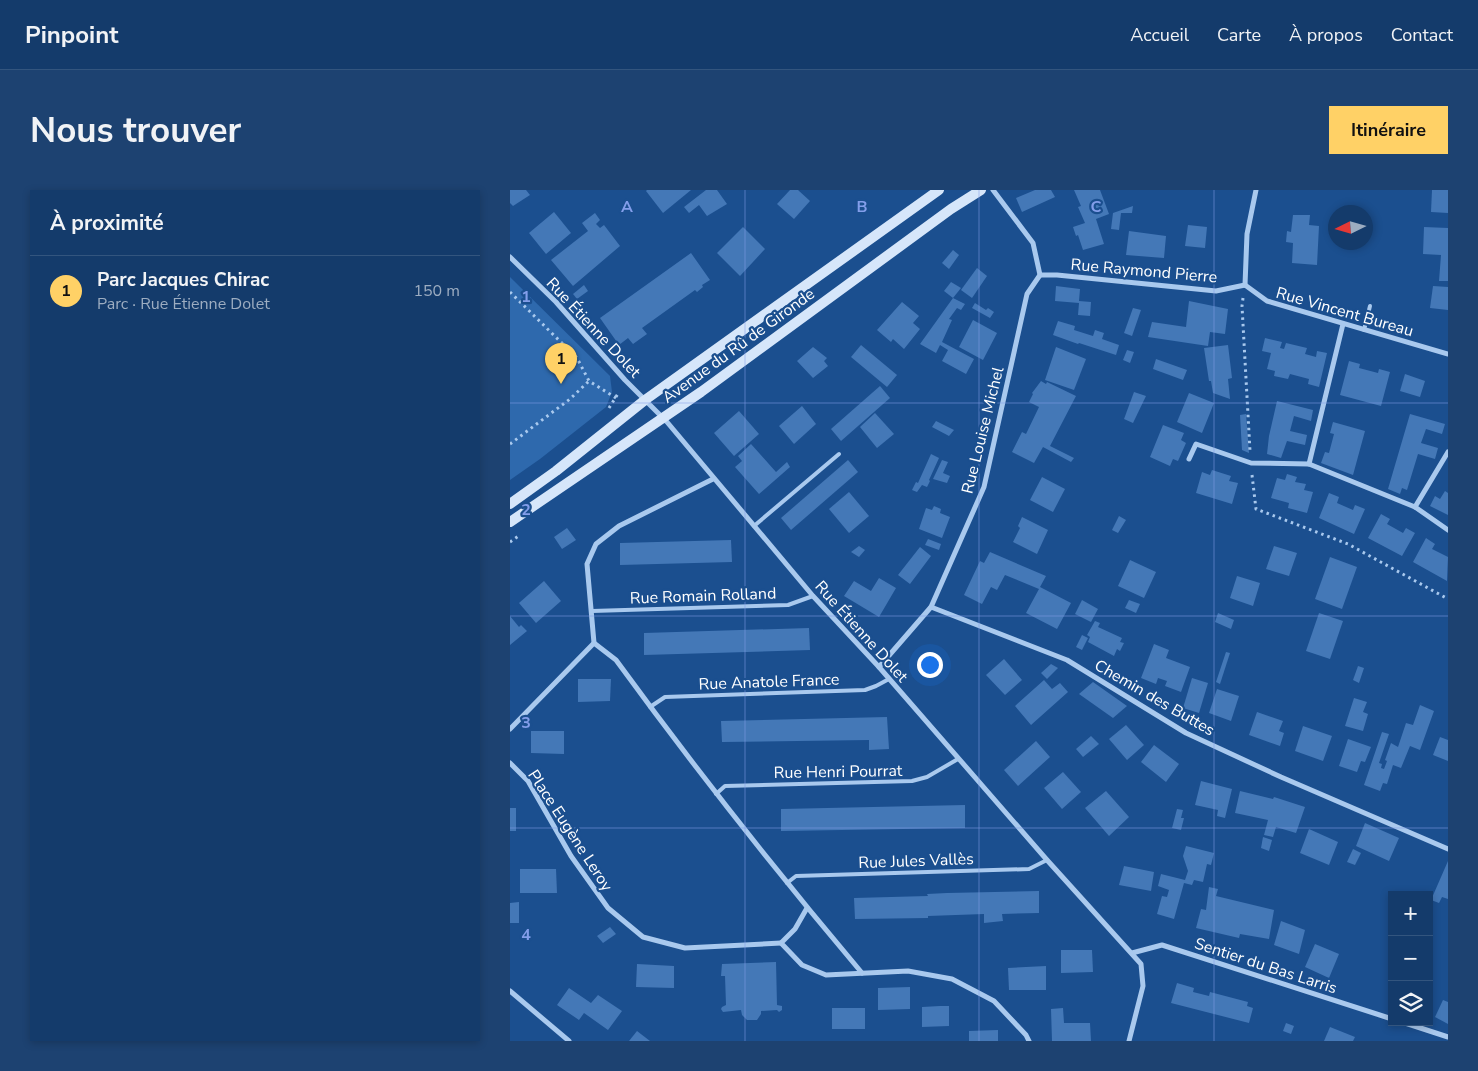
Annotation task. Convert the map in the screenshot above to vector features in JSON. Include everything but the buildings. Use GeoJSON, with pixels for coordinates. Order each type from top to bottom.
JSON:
{"type":"FeatureCollection","features":[{"type":"Feature","properties":{"kind":"main road","name":"Avenue du Rû de Gironde"},"geometry":{"type":"LineString","coordinates":[[510,504],[556,471],[645,400],[939,190]]}},
{"type":"Feature","properties":{"kind":"main road","name":"Avenue du Rû de Gironde"},"geometry":{"type":"LineString","coordinates":[[510,522],[663,418],[951,209],[981,190]]}},
{"type":"Feature","properties":{"kind":"street"},"geometry":{"type":"LineString","coordinates":[[993,190],[1034,243],[1040,275]]}},
{"type":"Feature","properties":{"kind":"street"},"geometry":{"type":"LineString","coordinates":[[1245,285],[1247,234],[1256,190]]}},
{"type":"Feature","properties":{"kind":"street","name":"Rue Étienne Dolet"},"geometry":{"type":"LineString","coordinates":[[510,256],[556,302],[663,418],[813,596],[879,667],[1047,860],[1141,964],[1143,986],[1129,1041]]}},
{"type":"Feature","properties":{"kind":"street","name":"Rue Raymond Pierre"},"geometry":{"type":"LineString","coordinates":[[1040,275],[1057,275],[1216,291],[1245,285]]}},
{"type":"Feature","properties":{"kind":"street","name":"Rue Louise Michel"},"geometry":{"type":"LineString","coordinates":[[879,667],[931,607],[984,488],[1027,294],[1040,275]]}},
{"type":"Feature","properties":{"kind":"street","name":"Rue Vincent Bureau"},"geometry":{"type":"LineString","coordinates":[[1245,285],[1267,301],[1448,354]]}},
{"type":"Feature","properties":{"kind":"street"},"geometry":{"type":"LineString","coordinates":[[1308,464],[1343,324]]}},
{"type":"Feature","properties":{"kind":"street"},"geometry":{"type":"LineString","coordinates":[[1189,459],[1196,444],[1251,464],[1308,464],[1415,508],[1448,530]]}},
{"type":"Feature","properties":{"kind":"street"},"geometry":{"type":"LineString","coordinates":[[1415,508],[1448,452]]}},
{"type":"Feature","properties":{"kind":"street"},"geometry":{"type":"LineString","coordinates":[[510,729],[594,644],[587,564],[596,544],[619,526],[713,478]]}},
{"type":"Feature","properties":{"kind":"street","name":"Chemin des Buttes"},"geometry":{"type":"LineString","coordinates":[[931,607],[1067,660],[1186,733],[1281,778],[1448,849]]}},
{"type":"Feature","properties":{"kind":"street"},"geometry":{"type":"LineString","coordinates":[[594,644],[616,660],[716,794],[786,883],[862,973]]}},
{"type":"Feature","properties":{"kind":"street","name":"Place Eugène Leroy"},"geometry":{"type":"LineString","coordinates":[[510,763],[528,782],[571,856],[608,908],[643,937],[685,948],[781,943]]}},
{"type":"Feature","properties":{"kind":"street"},"geometry":{"type":"LineString","coordinates":[[807,908],[794,929],[781,943],[802,964],[826,975],[908,971],[952,979],[994,1001],[1026,1035],[1029,1041]]}},
{"type":"Feature","properties":{"kind":"street","name":"Sentier du Bas Larris"},"geometry":{"type":"LineString","coordinates":[[1132,953],[1162,945],[1388,1018]]}},
{"type":"Feature","properties":{"kind":"street"},"geometry":{"type":"LineString","coordinates":[[510,991],[568,1041]]}},
{"type":"Feature","properties":{"kind":"street"},"geometry":{"type":"LineString","coordinates":[[1414,1026],[1448,1037]]}},
{"type":"Feature","properties":{"kind":"lane"},"geometry":{"type":"LineString","coordinates":[[1364,330],[1370,306]]}},
{"type":"Feature","properties":{"kind":"lane"},"geometry":{"type":"LineString","coordinates":[[754,526],[839,454]]}},
{"type":"Feature","properties":{"kind":"lane","name":"Rue Romain Rolland"},"geometry":{"type":"LineString","coordinates":[[592,611],[788,605],[813,596]]}},
{"type":"Feature","properties":{"kind":"lane","name":"Rue Anatole France"},"geometry":{"type":"LineString","coordinates":[[650,707],[665,697],[865,690],[889,679]]}},
{"type":"Feature","properties":{"kind":"lane","name":"Rue Henri Pourrat"},"geometry":{"type":"LineString","coordinates":[[716,794],[725,786],[912,781],[927,777],[958,759]]}},
{"type":"Feature","properties":{"kind":"lane","name":"Rue Jules Vallès"},"geometry":{"type":"LineString","coordinates":[[786,883],[796,876],[1029,868],[1047,860]]}},
{"type":"Feature","properties":{"kind":"path"},"geometry":{"type":"LineString","coordinates":[[510,292],[577,358],[589,381],[616,398]]}},
{"type":"Feature","properties":{"kind":"path"},"geometry":{"type":"LineString","coordinates":[[510,444],[570,399],[589,381]]}},
{"type":"Feature","properties":{"kind":"shaded area"},"geometry":{"type":"Polygon","coordinates":[[[510,277],[610,376],[612,392],[606,407],[510,480],[510,277]]]}},
{"type":"Feature","properties":{"kind":"place","name":"Parc Jacques Chirac"},"geometry":{"type":"Point","coordinates":[561,384]}}]}
